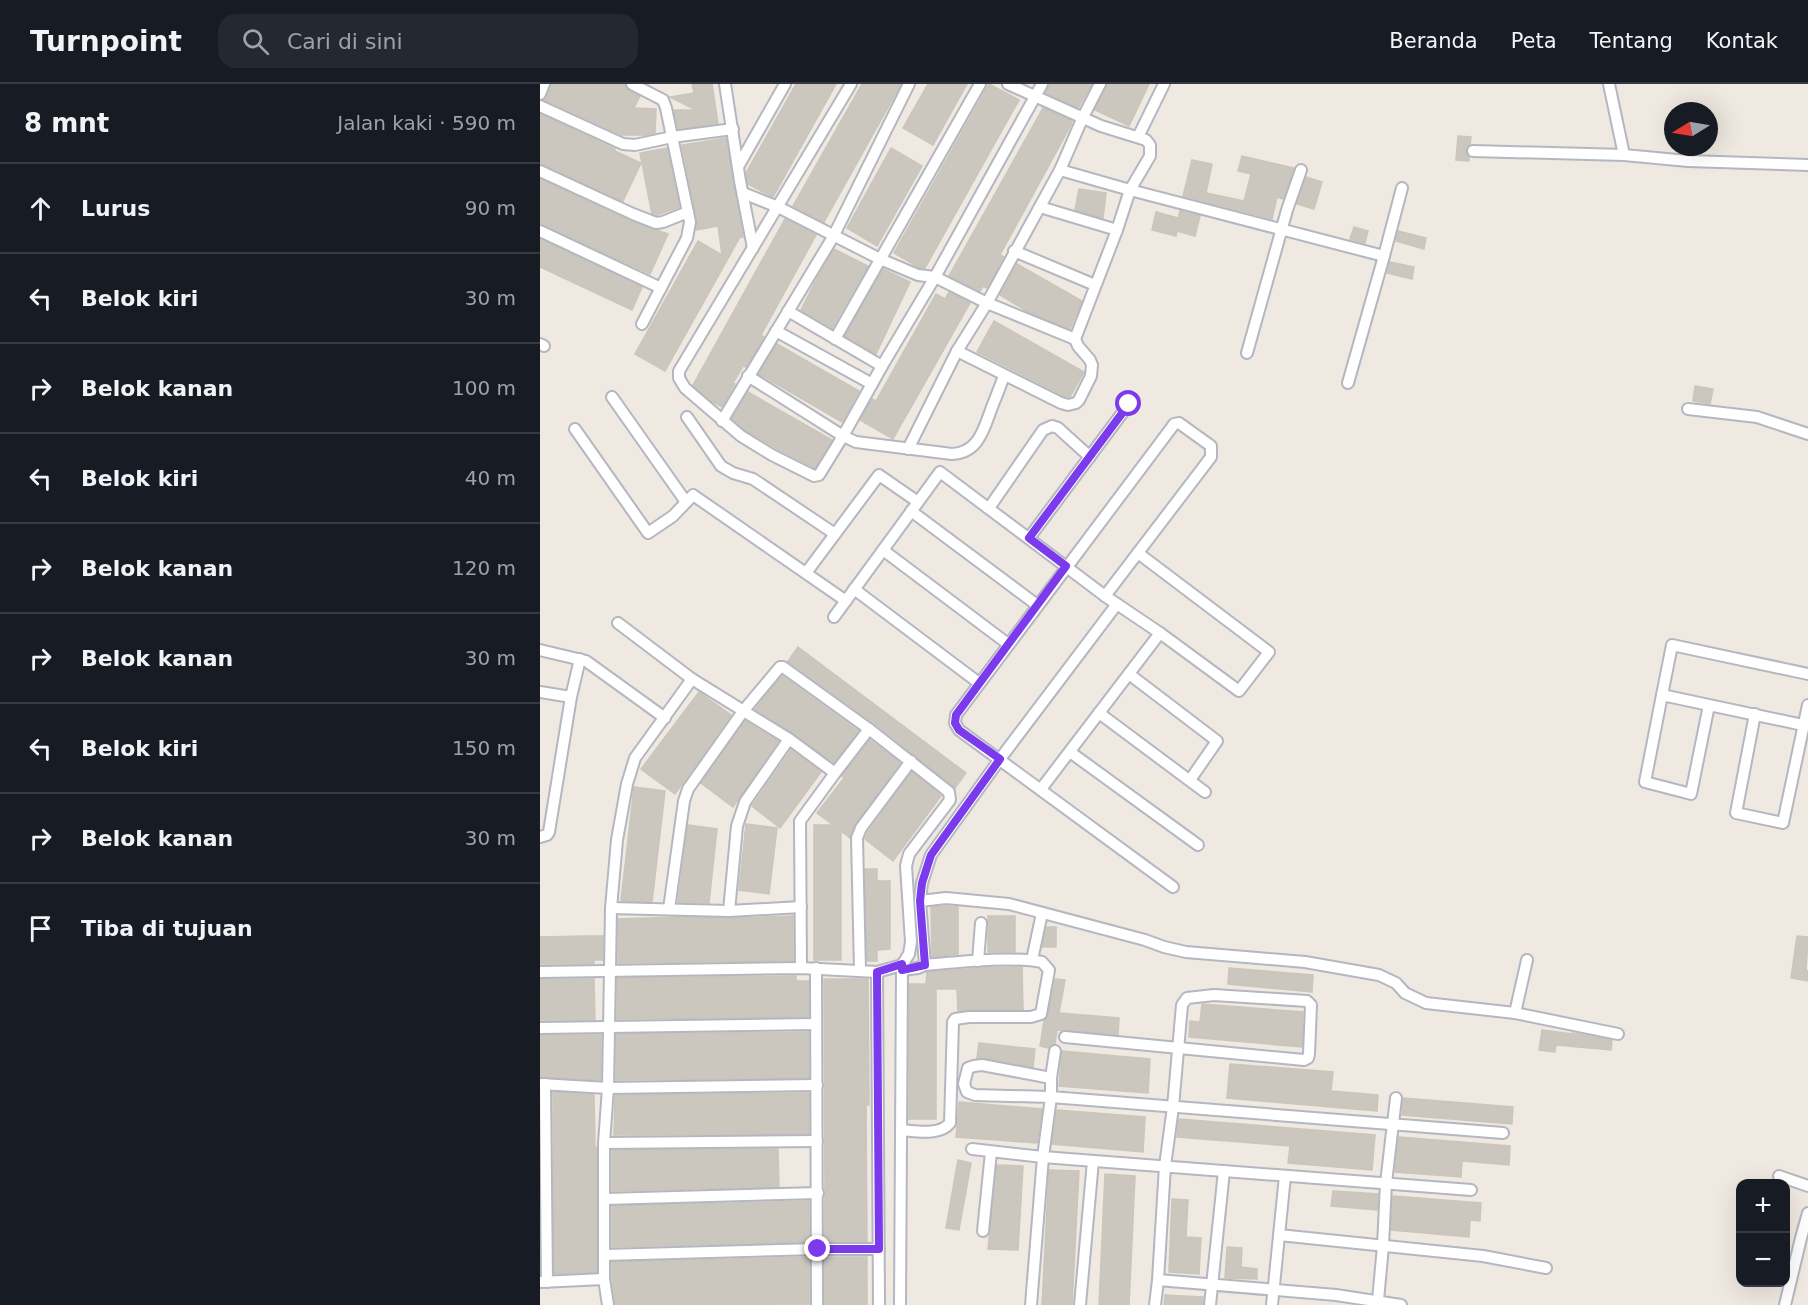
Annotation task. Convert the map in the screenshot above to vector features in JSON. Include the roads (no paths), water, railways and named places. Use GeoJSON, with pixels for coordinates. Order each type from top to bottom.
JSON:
{"type":"FeatureCollection","features":[{"type":"Feature","properties":{"kind":"street"},"geometry":{"type":"LineString","coordinates":[[540,94],[544,84]]}},
{"type":"Feature","properties":{"kind":"street"},"geometry":{"type":"LineString","coordinates":[[632,84],[663,100],[690,222],[687,238],[642,324]]}},
{"type":"Feature","properties":{"kind":"street"},"geometry":{"type":"LineString","coordinates":[[725,84],[753,249]]}},
{"type":"Feature","properties":{"kind":"street"},"geometry":{"type":"LineString","coordinates":[[739,165],[785,84]]}},
{"type":"Feature","properties":{"kind":"street"},"geometry":{"type":"LineString","coordinates":[[851,84],[680,371],[678,378],[684,388],[741,436],[814,476],[819,475],[843,436],[935,277],[1042,84]]}},
{"type":"Feature","properties":{"kind":"street"},"geometry":{"type":"LineString","coordinates":[[722,421],[833,237],[909,84]]}},
{"type":"Feature","properties":{"kind":"street"},"geometry":{"type":"LineString","coordinates":[[835,339],[980,84]]}},
{"type":"Feature","properties":{"kind":"street"},"geometry":{"type":"LineString","coordinates":[[957,351],[1061,404],[1068,405],[1079,400],[1092,370],[1090,360],[1075,339],[1130,190],[1150,156],[1151,149],[1146,140],[1101,126],[1008,84]]}},
{"type":"Feature","properties":{"kind":"street"},"geometry":{"type":"LineString","coordinates":[[908,449],[957,351],[987,303],[1060,170],[1100,84]]}},
{"type":"Feature","properties":{"kind":"street"},"geometry":{"type":"LineString","coordinates":[[1138,137],[1164,84]]}},
{"type":"Feature","properties":{"kind":"street"},"geometry":{"type":"LineString","coordinates":[[1609,84],[1624,155]]}},
{"type":"Feature","properties":{"kind":"street"},"geometry":{"type":"LineString","coordinates":[[540,106],[623,144],[634,145],[672,137],[733,129]]}},
{"type":"Feature","properties":{"kind":"street"},"geometry":{"type":"LineString","coordinates":[[1473,151],[1624,155],[1688,161],[1808,165]]}},
{"type":"Feature","properties":{"kind":"street"},"geometry":{"type":"LineString","coordinates":[[1060,170],[1384,256]]}},
{"type":"Feature","properties":{"kind":"street"},"geometry":{"type":"LineString","coordinates":[[1247,353],[1301,170]]}},
{"type":"Feature","properties":{"kind":"street"},"geometry":{"type":"LineString","coordinates":[[540,171],[656,223],[688,212]]}},
{"type":"Feature","properties":{"kind":"street"},"geometry":{"type":"LineString","coordinates":[[1348,384],[1402,188]]}},
{"type":"Feature","properties":{"kind":"street"},"geometry":{"type":"LineString","coordinates":[[743,194],[778,207],[880,259],[918,275],[935,277],[987,303],[1075,339]]}},
{"type":"Feature","properties":{"kind":"street"},"geometry":{"type":"LineString","coordinates":[[1040,207],[1117,230]]}},
{"type":"Feature","properties":{"kind":"street"},"geometry":{"type":"LineString","coordinates":[[540,231],[661,288]]}},
{"type":"Feature","properties":{"kind":"street"},"geometry":{"type":"LineString","coordinates":[[1014,251],[1095,285]]}},
{"type":"Feature","properties":{"kind":"street"},"geometry":{"type":"LineString","coordinates":[[788,311],[882,366]]}},
{"type":"Feature","properties":{"kind":"street"},"geometry":{"type":"LineString","coordinates":[[776,332],[872,384]]}},
{"type":"Feature","properties":{"kind":"street"},"geometry":{"type":"LineString","coordinates":[[748,376],[856,442],[959,453],[971,448],[983,432],[1004,376]]}},
{"type":"Feature","properties":{"kind":"street"},"geometry":{"type":"LineString","coordinates":[[612,397],[687,502]]}},
{"type":"Feature","properties":{"kind":"street"},"geometry":{"type":"LineString","coordinates":[[1029,538],[1129,404]]}},
{"type":"Feature","properties":{"kind":"street"},"geometry":{"type":"LineString","coordinates":[[1688,409],[1757,417],[1808,434]]}},
{"type":"Feature","properties":{"kind":"street"},"geometry":{"type":"LineString","coordinates":[[687,417],[720,466],[753,479],[835,534]]}},
{"type":"Feature","properties":{"kind":"street"},"geometry":{"type":"LineString","coordinates":[[1105,596],[1211,457],[1211,446],[1179,423],[1174,424],[1066,566],[956,715],[955,723],[959,730],[1173,887]]}},
{"type":"Feature","properties":{"kind":"street"},"geometry":{"type":"LineString","coordinates":[[989,508],[1046,428],[1058,428],[1090,457]]}},
{"type":"Feature","properties":{"kind":"street"},"geometry":{"type":"LineString","coordinates":[[575,429],[648,533],[673,516],[693,495],[846,601]]}},
{"type":"Feature","properties":{"kind":"street"},"geometry":{"type":"LineString","coordinates":[[834,617],[940,472],[1105,596],[1239,691],[1269,652],[1138,553]]}},
{"type":"Feature","properties":{"kind":"street"},"geometry":{"type":"LineString","coordinates":[[806,573],[879,475],[918,502]]}},
{"type":"Feature","properties":{"kind":"street"},"geometry":{"type":"LineString","coordinates":[[911,511],[1037,605]]}},
{"type":"Feature","properties":{"kind":"street"},"geometry":{"type":"LineString","coordinates":[[883,550],[1008,644]]}},
{"type":"Feature","properties":{"kind":"street"},"geometry":{"type":"LineString","coordinates":[[855,589],[980,683]]}},
{"type":"Feature","properties":{"kind":"street"},"geometry":{"type":"LineString","coordinates":[[925,965],[920,901],[922,883],[931,855],[1117,604]]}},
{"type":"Feature","properties":{"kind":"street"},"geometry":{"type":"LineString","coordinates":[[618,623],[692,679],[789,739],[835,772]]}},
{"type":"Feature","properties":{"kind":"street"},"geometry":{"type":"LineString","coordinates":[[1041,789],[1160,633]]}},
{"type":"Feature","properties":{"kind":"street"},"geometry":{"type":"LineString","coordinates":[[1709,705],[1691,794],[1645,782],[1672,645],[1808,674]]}},
{"type":"Feature","properties":{"kind":"street"},"geometry":{"type":"LineString","coordinates":[[540,650],[586,661],[665,718]]}},
{"type":"Feature","properties":{"kind":"street"},"geometry":{"type":"LineString","coordinates":[[540,837],[549,832],[571,697],[580,659]]}},
{"type":"Feature","properties":{"kind":"street"},"geometry":{"type":"LineString","coordinates":[[669,909],[684,801],[688,789],[744,710],[777,669],[783,667],[869,729],[949,792],[950,800],[909,854],[906,866],[911,942],[909,954],[902,968],[900,1305]]}},
{"type":"Feature","properties":{"kind":"street"},"geometry":{"type":"LineString","coordinates":[[1129,674],[1217,741],[1190,780]]}},
{"type":"Feature","properties":{"kind":"street"},"geometry":{"type":"LineString","coordinates":[[608,1305],[604,1279],[604,1143],[608,1088],[611,908],[617,840],[630,770],[635,758],[692,679]]}},
{"type":"Feature","properties":{"kind":"street"},"geometry":{"type":"LineString","coordinates":[[540,692],[571,697]]}},
{"type":"Feature","properties":{"kind":"street"},"geometry":{"type":"LineString","coordinates":[[1662,695],[1805,725]]}},
{"type":"Feature","properties":{"kind":"street"},"geometry":{"type":"LineString","coordinates":[[1755,714],[1736,813],[1783,823],[1808,705]]}},
{"type":"Feature","properties":{"kind":"street"},"geometry":{"type":"LineString","coordinates":[[1099,713],[1205,792]]}},
{"type":"Feature","properties":{"kind":"street"},"geometry":{"type":"LineString","coordinates":[[801,968],[801,821],[869,729]]}},
{"type":"Feature","properties":{"kind":"street"},"geometry":{"type":"LineString","coordinates":[[729,911],[737,826],[741,812],[745,802],[789,739]]}},
{"type":"Feature","properties":{"kind":"street"},"geometry":{"type":"LineString","coordinates":[[1070,752],[1198,845]]}},
{"type":"Feature","properties":{"kind":"street"},"geometry":{"type":"LineString","coordinates":[[860,970],[857,838],[861,828],[911,761]]}},
{"type":"Feature","properties":{"kind":"street"},"geometry":{"type":"LineString","coordinates":[[920,901],[946,898],[1009,904],[1186,952],[1305,962],[1379,975],[1396,983],[1415,999],[1426,1003],[1515,1013],[1618,1034]]}},
{"type":"Feature","properties":{"kind":"street"},"geometry":{"type":"LineString","coordinates":[[611,908],[729,911],[801,907]]}},
{"type":"Feature","properties":{"kind":"street"},"geometry":{"type":"LineString","coordinates":[[1032,960],[1042,913]]}},
{"type":"Feature","properties":{"kind":"street"},"geometry":{"type":"LineString","coordinates":[[978,961],[981,923]]}},
{"type":"Feature","properties":{"kind":"street"},"geometry":{"type":"LineString","coordinates":[[540,972],[816,968],[877,972],[978,961],[1032,960],[1042,962],[1049,970],[1041,1014],[1031,1017],[969,1017],[955,1019],[953,1022],[950,1122],[946,1128],[938,1131],[902,1130]]}},
{"type":"Feature","properties":{"kind":"street"},"geometry":{"type":"LineString","coordinates":[[1515,1013],[1527,960]]}},
{"type":"Feature","properties":{"kind":"street"},"geometry":{"type":"LineString","coordinates":[[816,968],[817,1305]]}},
{"type":"Feature","properties":{"kind":"street"},"geometry":{"type":"LineString","coordinates":[[877,972],[879,1305]]}},
{"type":"Feature","properties":{"kind":"street"},"geometry":{"type":"LineString","coordinates":[[1065,1037],[1179,1049],[1304,1059],[1308,1058],[1309,1054],[1311,1005],[1306,1001],[1214,995],[1187,998],[1182,1005],[1179,1049],[1173,1107],[1165,1166],[1155,1305]]}},
{"type":"Feature","properties":{"kind":"street"},"geometry":{"type":"LineString","coordinates":[[540,1028],[816,1024]]}},
{"type":"Feature","properties":{"kind":"street"},"geometry":{"type":"LineString","coordinates":[[1031,1305],[1043,1157],[1055,1051]]}},
{"type":"Feature","properties":{"kind":"street"},"geometry":{"type":"LineString","coordinates":[[1051,1078],[982,1065],[968,1068],[964,1084],[967,1092],[975,1095],[1051,1097],[1503,1133]]}},
{"type":"Feature","properties":{"kind":"street"},"geometry":{"type":"LineString","coordinates":[[604,1279],[544,1282],[543,1084],[608,1088],[817,1085]]}},
{"type":"Feature","properties":{"kind":"street"},"geometry":{"type":"LineString","coordinates":[[1378,1300],[1386,1184],[1396,1098]]}},
{"type":"Feature","properties":{"kind":"street"},"geometry":{"type":"LineString","coordinates":[[604,1143],[817,1141]]}},
{"type":"Feature","properties":{"kind":"street"},"geometry":{"type":"LineString","coordinates":[[972,1149],[1043,1157],[1471,1190]]}},
{"type":"Feature","properties":{"kind":"street"},"geometry":{"type":"LineString","coordinates":[[982,1231],[992,1152]]}},
{"type":"Feature","properties":{"kind":"street"},"geometry":{"type":"LineString","coordinates":[[1080,1305],[1093,1161]]}},
{"type":"Feature","properties":{"kind":"street"},"geometry":{"type":"LineString","coordinates":[[1210,1305],[1224,1171]]}},
{"type":"Feature","properties":{"kind":"street"},"geometry":{"type":"LineString","coordinates":[[1272,1305],[1286,1176]]}},
{"type":"Feature","properties":{"kind":"street"},"geometry":{"type":"LineString","coordinates":[[1779,1176],[1808,1186]]}},
{"type":"Feature","properties":{"kind":"street"},"geometry":{"type":"LineString","coordinates":[[605,1199],[818,1194]]}},
{"type":"Feature","properties":{"kind":"street"},"geometry":{"type":"LineString","coordinates":[[1785,1305],[1800,1238],[1808,1214]]}},
{"type":"Feature","properties":{"kind":"street"},"geometry":{"type":"LineString","coordinates":[[1279,1235],[1483,1256],[1546,1268]]}},
{"type":"Feature","properties":{"kind":"street"},"geometry":{"type":"LineString","coordinates":[[604,1255],[879,1249]]}},
{"type":"Feature","properties":{"kind":"street"},"geometry":{"type":"LineString","coordinates":[[1158,1280],[1336,1295],[1401,1305]]}}]}
